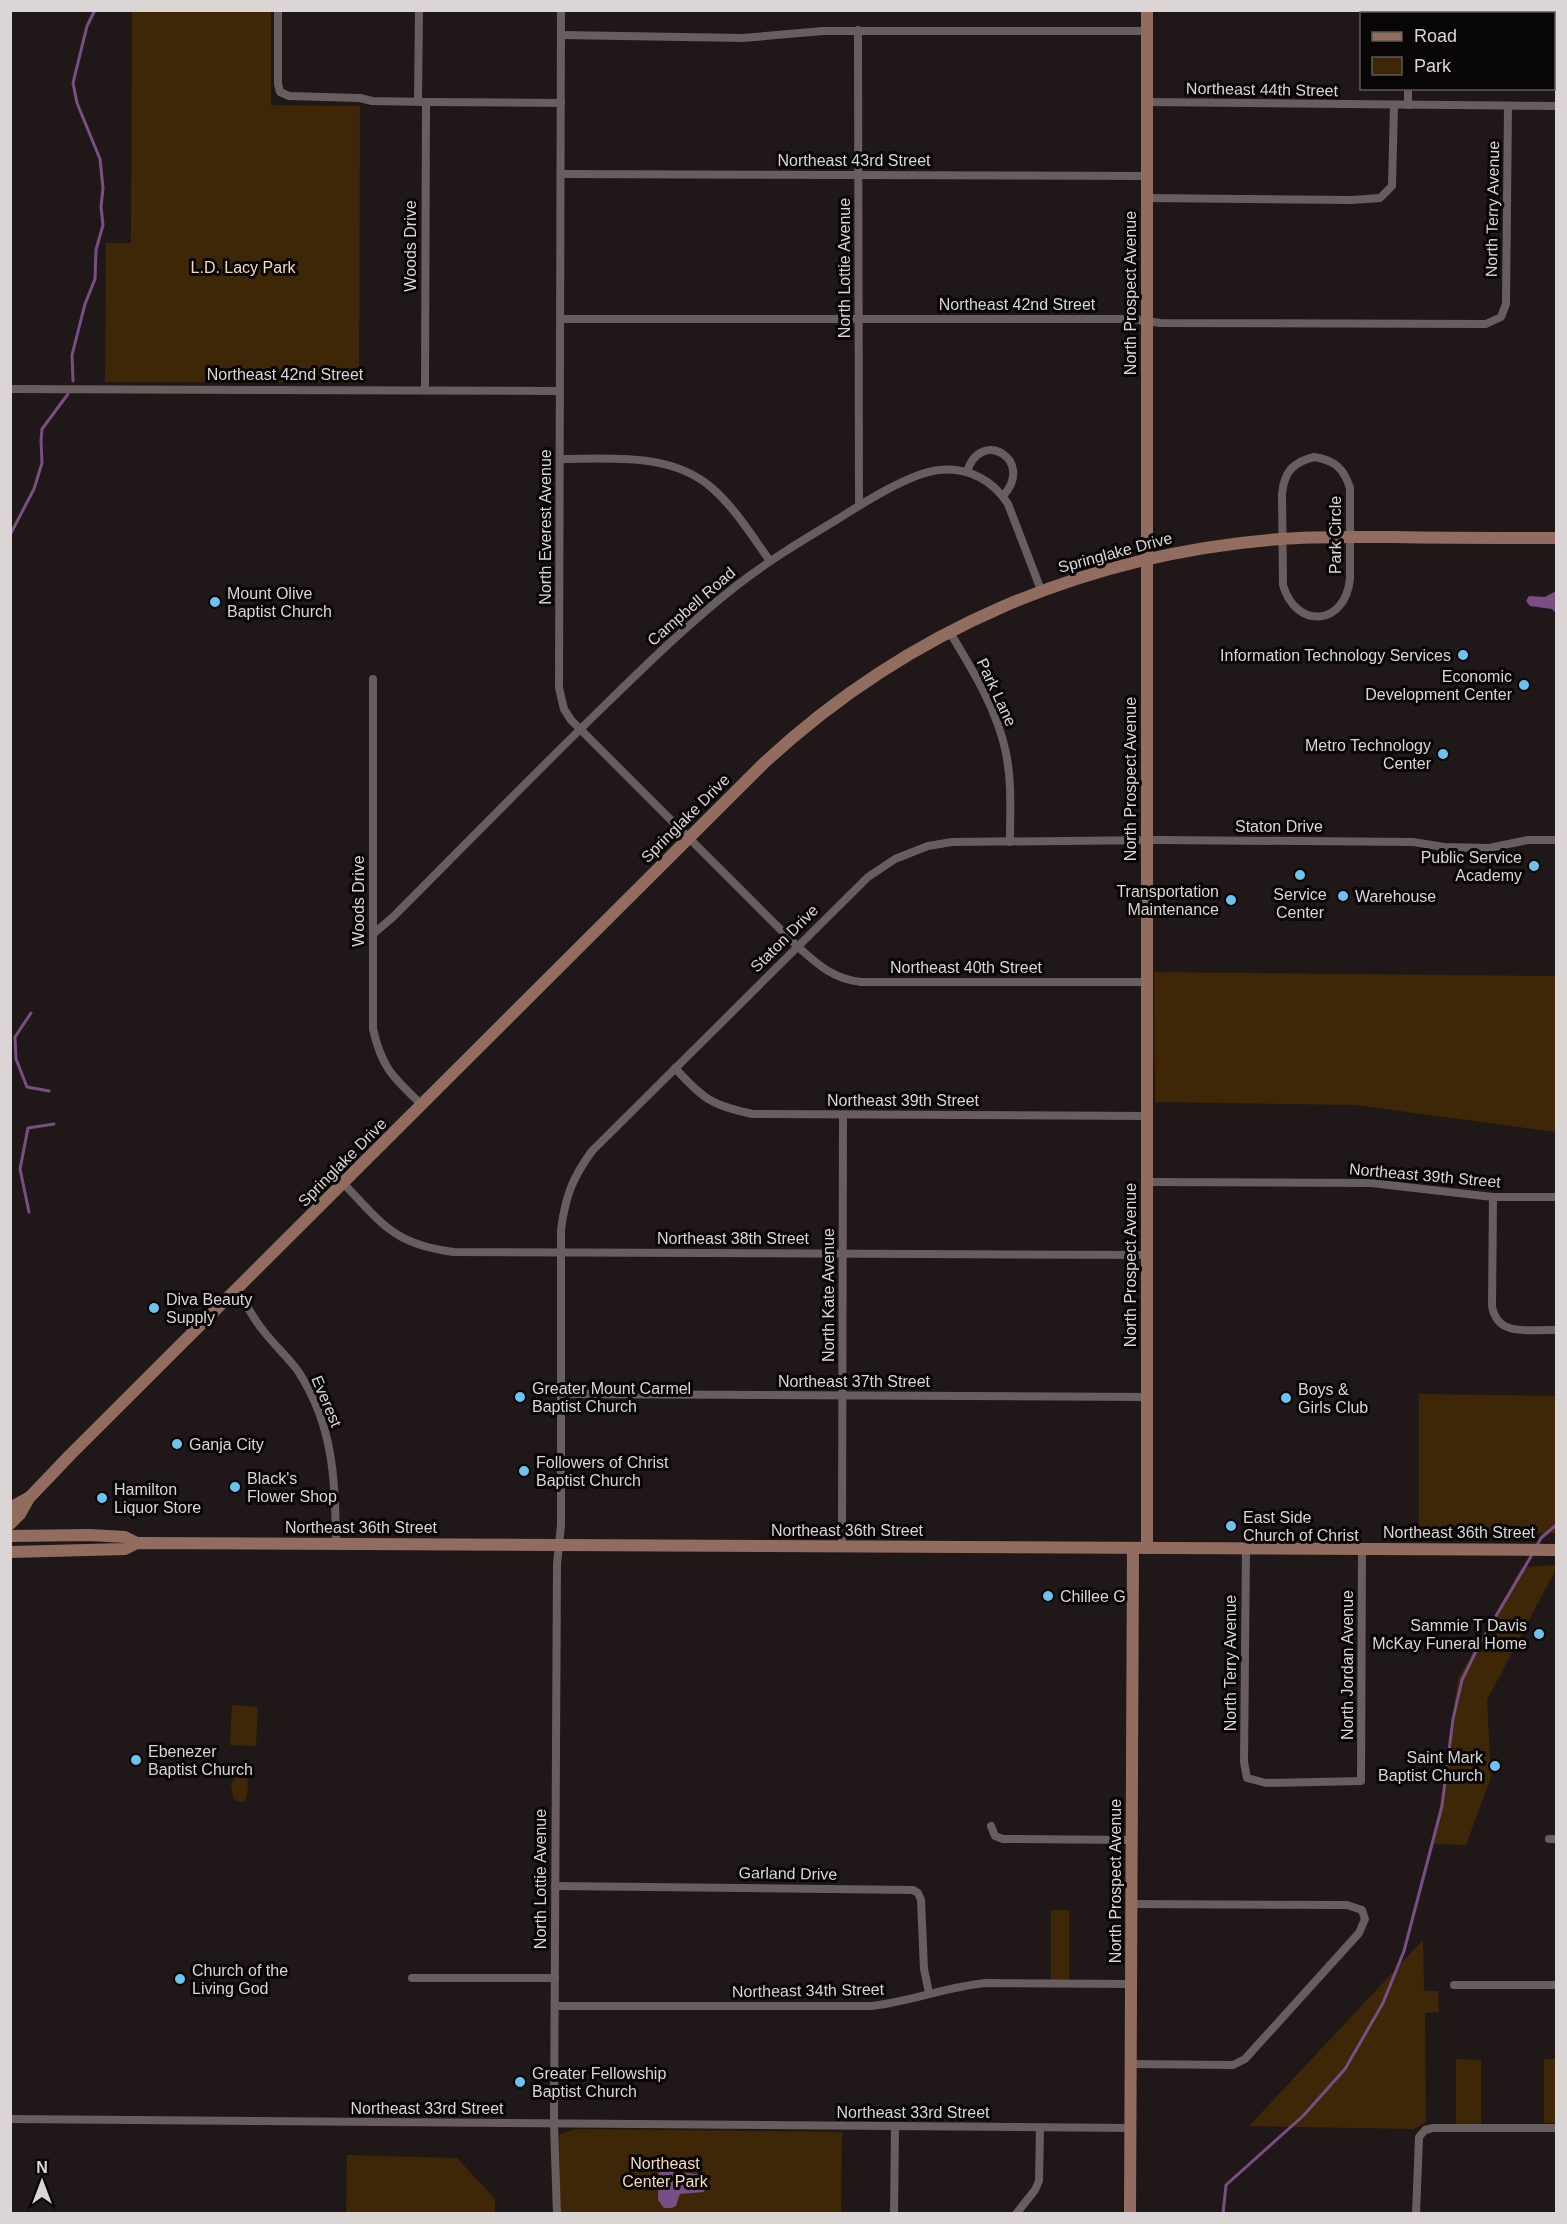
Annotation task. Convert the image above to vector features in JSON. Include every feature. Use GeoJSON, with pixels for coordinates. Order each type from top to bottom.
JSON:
{"type":"FeatureCollection","features":[{"type":"Feature","properties":{"kind":"street"},"geometry":{"type":"LineString","coordinates":[[278,10],[278,84],[280,92],[289,96],[360,98],[372,101],[561,103]]}},
{"type":"Feature","properties":{"kind":"street","name":"Woods Drive"},"geometry":{"type":"LineString","coordinates":[[419,10],[422,101],[424,390]]}},
{"type":"Feature","properties":{"kind":"street","name":"North Everest Avenue"},"geometry":{"type":"LineString","coordinates":[[561,10],[559,688],[564,709],[571,720],[797,946]]}},
{"type":"Feature","properties":{"kind":"street","name":"North Prospect Avenue"},"geometry":{"type":"LineString","coordinates":[[1147,10],[1147,1548]]}},
{"type":"Feature","properties":{"kind":"street"},"geometry":{"type":"LineString","coordinates":[[561,35],[743,38],[858,30],[1147,31]]}},
{"type":"Feature","properties":{"kind":"street","name":"North Lottie Avenue"},"geometry":{"type":"LineString","coordinates":[[858,30],[859,505]]}},
{"type":"Feature","properties":{"kind":"street"},"geometry":{"type":"LineString","coordinates":[[1408,90],[1408,105]]}},
{"type":"Feature","properties":{"kind":"street","name":"Northeast 44th Street"},"geometry":{"type":"LineString","coordinates":[[1146,102],[1557,106]]}},
{"type":"Feature","properties":{"kind":"street"},"geometry":{"type":"LineString","coordinates":[[1146,198],[1352,200],[1380,198],[1392,186],[1394,105]]}},
{"type":"Feature","properties":{"kind":"street","name":"North Terry Avenue"},"geometry":{"type":"LineString","coordinates":[[1505,311],[1508,106]]}},
{"type":"Feature","properties":{"kind":"street","name":"Northeast 43rd Street"},"geometry":{"type":"LineString","coordinates":[[561,174],[1146,176]]}},
{"type":"Feature","properties":{"kind":"street","name":"Northeast 42nd Street"},"geometry":{"type":"LineString","coordinates":[[560,319],[1133,319],[1160,323],[1473,325],[1495,322],[1505,311]]}},
{"type":"Feature","properties":{"kind":"street","name":"Northeast 42nd Street"},"geometry":{"type":"LineString","coordinates":[[10,389],[560,391]]}},
{"type":"Feature","properties":{"kind":"street"},"geometry":{"type":"LineString","coordinates":[[968,472],[970,461],[975,456],[989,450],[1003,452],[1009,458],[1014,473],[1012,482],[1003,496]]}},
{"type":"Feature","properties":{"kind":"street","name":"Park Circle"},"geometry":{"type":"LineString","coordinates":[[1314,457],[1328,459],[1346,475],[1350,488],[1349,592],[1344,603],[1336,611],[1313,616],[1302,614],[1286,598],[1283,585],[1282,538],[1283,480],[1290,468],[1301,460],[1314,457]]}},
{"type":"Feature","properties":{"kind":"street"},"geometry":{"type":"LineString","coordinates":[[560,459],[654,461],[685,471],[712,487],[770,561]]}},
{"type":"Feature","properties":{"kind":"street","name":"Campbell Road"},"geometry":{"type":"LineString","coordinates":[[373,934],[393,917],[682,630],[770,561],[859,505],[918,476],[937,470],[968,472],[990,484],[1008,504],[1041,590]]}},
{"type":"Feature","properties":{"kind":"street","name":"Springlake Drive"},"geometry":{"type":"LineString","coordinates":[[10,1524],[20,1514],[29,1498],[763,764],[810,723],[910,653],[949,631],[1041,590],[1146,559],[1229,544],[1282,538],[1557,538]]}},
{"type":"Feature","properties":{"kind":"street","name":"Park Lane"},"geometry":{"type":"LineString","coordinates":[[949,631],[994,713],[1006,753],[1010,783],[1010,842]]}},
{"type":"Feature","properties":{"kind":"street","name":"Woods Drive"},"geometry":{"type":"LineString","coordinates":[[373,679],[373,1029],[377,1047],[387,1070],[422,1105]]}},
{"type":"Feature","properties":{"kind":"street","name":"Staton Drive"},"geometry":{"type":"LineString","coordinates":[[559,1545],[561,1525],[561,1252],[565,1201],[580,1167],[592,1151],[868,877],[895,859],[940,843],[1413,842],[1444,847],[1489,848],[1528,840],[1557,840]]}},
{"type":"Feature","properties":{"kind":"street","name":"Northeast 40th Street"},"geometry":{"type":"LineString","coordinates":[[797,946],[830,974],[861,982],[1146,981]]}},
{"type":"Feature","properties":{"kind":"street","name":"Northeast 39th Street"},"geometry":{"type":"LineString","coordinates":[[675,1068],[703,1096],[718,1106],[753,1114],[1147,1116]]}},
{"type":"Feature","properties":{"kind":"street","name":"North Kate Avenue"},"geometry":{"type":"LineString","coordinates":[[842,1546],[843,1115]]}},
{"type":"Feature","properties":{"kind":"street","name":"Northeast 39th Street"},"geometry":{"type":"LineString","coordinates":[[1147,1182],[1371,1184],[1493,1197],[1557,1197]]}},
{"type":"Feature","properties":{"kind":"street","name":"Northeast 38th Street"},"geometry":{"type":"LineString","coordinates":[[344,1184],[384,1226],[404,1240],[427,1249],[454,1252],[1147,1255]]}},
{"type":"Feature","properties":{"kind":"street"},"geometry":{"type":"LineString","coordinates":[[1493,1197],[1492,1306],[1495,1319],[1506,1328],[1557,1330]]}},
{"type":"Feature","properties":{"kind":"street","name":"Everest"},"geometry":{"type":"LineString","coordinates":[[236,1292],[245,1301],[260,1328],[289,1359],[313,1399],[331,1454],[334,1475],[336,1544]]}},
{"type":"Feature","properties":{"kind":"street","name":"Northeast 37th Street"},"geometry":{"type":"LineString","coordinates":[[561,1394],[1147,1397]]}},
{"type":"Feature","properties":{"kind":"street","name":"Springlake Drive"},"geometry":{"type":"LineString","coordinates":[[10,1508],[29,1498]]}},
{"type":"Feature","properties":{"kind":"street","name":"Northeast 36th Street"},"geometry":{"type":"LineString","coordinates":[[10,1536],[90,1535],[125,1537],[137,1543]]}},
{"type":"Feature","properties":{"kind":"street","name":"Northeast 36th Street"},"geometry":{"type":"LineString","coordinates":[[10,1552],[124,1549],[137,1543],[1557,1550]]}},
{"type":"Feature","properties":{"kind":"street","name":"North Lottie Avenue"},"geometry":{"type":"LineString","coordinates":[[557,2214],[554,2124],[557,1564],[559,1545]]}},
{"type":"Feature","properties":{"kind":"street","name":"North Prospect Avenue"},"geometry":{"type":"LineString","coordinates":[[1130,2214],[1133,1548]]}},
{"type":"Feature","properties":{"kind":"street","name":"North Terry Avenue"},"geometry":{"type":"LineString","coordinates":[[1246,1548],[1244,1762],[1247,1778],[1266,1783],[1360,1781]]}},
{"type":"Feature","properties":{"kind":"street","name":"North Jordan Avenue"},"geometry":{"type":"LineString","coordinates":[[1360,1781],[1362,1548]]}},
{"type":"Feature","properties":{"kind":"street"},"geometry":{"type":"LineString","coordinates":[[991,1826],[995,1836],[1003,1839],[1132,1840]]}},
{"type":"Feature","properties":{"kind":"street","name":"Garland Drive"},"geometry":{"type":"LineString","coordinates":[[555,1886],[913,1890],[918,1893],[921,1900],[924,1969],[929,1993]]}},
{"type":"Feature","properties":{"kind":"street"},"geometry":{"type":"LineString","coordinates":[[1131,2064],[1233,2065],[1245,2060],[1359,1933],[1364,1924],[1364,1914],[1357,1906],[1347,1905],[1132,1904]]}},
{"type":"Feature","properties":{"kind":"street"},"geometry":{"type":"LineString","coordinates":[[412,1978],[555,1978]]}},
{"type":"Feature","properties":{"kind":"street","name":"Northeast 34th Street"},"geometry":{"type":"LineString","coordinates":[[555,2006],[871,2006],[899,2002],[965,1984],[1132,1984]]}},
{"type":"Feature","properties":{"kind":"street"},"geometry":{"type":"LineString","coordinates":[[1454,1985],[1557,1985]]}},
{"type":"Feature","properties":{"kind":"street","name":"Northeast 33rd Street"},"geometry":{"type":"LineString","coordinates":[[10,2119],[1131,2128]]}},
{"type":"Feature","properties":{"kind":"street"},"geometry":{"type":"LineString","coordinates":[[894,2214],[895,2127]]}},
{"type":"Feature","properties":{"kind":"street"},"geometry":{"type":"LineString","coordinates":[[1016,2214],[1035,2190],[1039,2181],[1040,2127]]}},
{"type":"Feature","properties":{"kind":"street"},"geometry":{"type":"LineString","coordinates":[[1416,2214],[1417,2162],[1419,2137],[1422,2132],[1433,2128],[1557,2128]]}},
{"type":"Feature","properties":{"kind":"green space","name":"L.D. Lacy Park"},"geometry":{"type":"Polygon","coordinates":[[[132,11],[271,11],[271,105],[360,106],[359,383],[105,382],[106,243],[131,243],[132,11]]]}},
{"type":"Feature","properties":{"kind":"green space"},"geometry":{"type":"Polygon","coordinates":[[[1154,972],[1556,976],[1556,1132],[1355,1105],[1155,1102],[1154,972]]]}},
{"type":"Feature","properties":{"kind":"green space"},"geometry":{"type":"Polygon","coordinates":[[[1419,1394],[1556,1396],[1556,1533],[1419,1533],[1419,1394]]]}},
{"type":"Feature","properties":{"kind":"green space"},"geometry":{"type":"Polygon","coordinates":[[[1556,1565],[1556,1569],[1487,1700],[1491,1777],[1466,1845],[1432,1844],[1440,1806],[1458,1679],[1522,1567],[1556,1565]]]}},
{"type":"Feature","properties":{"kind":"green space"},"geometry":{"type":"Polygon","coordinates":[[[232,1705],[258,1707],[256,1746],[230,1745],[232,1705]]]}},
{"type":"Feature","properties":{"kind":"green space"},"geometry":{"type":"Polygon","coordinates":[[[244,1768],[248,1785],[244,1802],[233,1798],[231,1783],[234,1781],[232,1773],[244,1768]]]}},
{"type":"Feature","properties":{"kind":"green space"},"geometry":{"type":"Polygon","coordinates":[[[1051,1910],[1069,1910],[1069,1981],[1051,1981],[1051,1910]]]}},
{"type":"Feature","properties":{"kind":"green space"},"geometry":{"type":"Polygon","coordinates":[[[1423,1940],[1424,1991],[1438,1991],[1439,2012],[1425,2013],[1426,2122],[1414,2129],[1249,2126],[1423,1940]]]}},
{"type":"Feature","properties":{"kind":"green space"},"geometry":{"type":"Polygon","coordinates":[[[1456,2059],[1481,2060],[1481,2125],[1456,2125],[1456,2059]]]}},
{"type":"Feature","properties":{"kind":"green space"},"geometry":{"type":"Polygon","coordinates":[[[1544,2059],[1556,2059],[1556,2123],[1544,2123],[1544,2059]]]}},
{"type":"Feature","properties":{"kind":"green space","name":"Northeast Center Park"},"geometry":{"type":"Polygon","coordinates":[[[576,2129],[842,2132],[841,2213],[560,2214],[559,2138],[560,2134],[576,2129]]]}},
{"type":"Feature","properties":{"kind":"green space"},"geometry":{"type":"Polygon","coordinates":[[[347,2155],[457,2158],[495,2199],[495,2213],[346,2213],[347,2155]]]}},
{"type":"Feature","properties":{"kind":"shaded area"},"geometry":{"type":"Polygon","coordinates":[[[1556,592],[1556,613],[1552,609],[1530,606],[1526,601],[1529,596],[1545,597],[1556,592]]]}},
{"type":"Feature","properties":{"kind":"shaded area"},"geometry":{"type":"Polygon","coordinates":[[[659,2170],[705,2175],[704,2192],[680,2194],[676,2206],[664,2208],[658,2200],[659,2170]]]}},
{"type":"Feature","properties":{"kind":"waterway"},"geometry":{"type":"LineString","coordinates":[[73,381],[72,355],[85,304],[95,279],[96,250],[103,225],[100,159],[77,103],[73,83],[87,26],[95,10]]}},
{"type":"Feature","properties":{"kind":"waterway"},"geometry":{"type":"LineString","coordinates":[[10,535],[34,489],[42,463],[42,429],[68,394]]}},
{"type":"Feature","properties":{"kind":"waterway"},"geometry":{"type":"LineString","coordinates":[[31,1013],[15,1037],[16,1059],[27,1087],[49,1091]]}},
{"type":"Feature","properties":{"kind":"waterway"},"geometry":{"type":"LineString","coordinates":[[29,1212],[20,1169],[28,1128],[54,1124]]}},
{"type":"Feature","properties":{"kind":"waterway"},"geometry":{"type":"LineString","coordinates":[[1536,1547],[1541,1538],[1556,1525]]}},
{"type":"Feature","properties":{"kind":"waterway"},"geometry":{"type":"LineString","coordinates":[[1223,2214],[1226,2185],[1303,2116],[1345,2069],[1383,2003],[1404,1951],[1442,1806],[1453,1719],[1462,1680],[1479,1645],[1533,1553]]}},
{"type":"Feature","properties":{"kind":"place","name":"Mount Olive Baptist Church"},"geometry":{"type":"Point","coordinates":[215,602]}},
{"type":"Feature","properties":{"kind":"place","name":"Information Technology Services"},"geometry":{"type":"Point","coordinates":[1463,655]}},
{"type":"Feature","properties":{"kind":"place","name":"Economic Development Center"},"geometry":{"type":"Point","coordinates":[1524,685]}},
{"type":"Feature","properties":{"kind":"place","name":"Metro Technology Center"},"geometry":{"type":"Point","coordinates":[1443,754]}},
{"type":"Feature","properties":{"kind":"place","name":"Public Service Academy"},"geometry":{"type":"Point","coordinates":[1534,866]}},
{"type":"Feature","properties":{"kind":"place","name":"Service Center"},"geometry":{"type":"Point","coordinates":[1300,875]}},
{"type":"Feature","properties":{"kind":"place","name":"Warehouse"},"geometry":{"type":"Point","coordinates":[1343,896]}},
{"type":"Feature","properties":{"kind":"place","name":"Transportation Maintenance"},"geometry":{"type":"Point","coordinates":[1231,900]}},
{"type":"Feature","properties":{"kind":"place","name":"Diva Beauty Supply"},"geometry":{"type":"Point","coordinates":[154,1308]}},
{"type":"Feature","properties":{"kind":"place","name":"Greater Mount Carmel Baptist Church"},"geometry":{"type":"Point","coordinates":[520,1397]}},
{"type":"Feature","properties":{"kind":"place","name":"Boys & Girls Club"},"geometry":{"type":"Point","coordinates":[1286,1398]}},
{"type":"Feature","properties":{"kind":"place","name":"Ganja City"},"geometry":{"type":"Point","coordinates":[177,1444]}},
{"type":"Feature","properties":{"kind":"place","name":"Followers of Christ Baptist Church"},"geometry":{"type":"Point","coordinates":[524,1471]}},
{"type":"Feature","properties":{"kind":"place","name":"Black's Flower Shop"},"geometry":{"type":"Point","coordinates":[235,1487]}},
{"type":"Feature","properties":{"kind":"place","name":"Hamilton Liquor Store"},"geometry":{"type":"Point","coordinates":[102,1498]}},
{"type":"Feature","properties":{"kind":"place","name":"East Side Church of Christ"},"geometry":{"type":"Point","coordinates":[1231,1526]}},
{"type":"Feature","properties":{"kind":"place","name":"Chillee G"},"geometry":{"type":"Point","coordinates":[1048,1596]}},
{"type":"Feature","properties":{"kind":"place","name":"Sammie T Davis McKay Funeral Home"},"geometry":{"type":"Point","coordinates":[1539,1634]}},
{"type":"Feature","properties":{"kind":"place","name":"Ebenezer Baptist Church"},"geometry":{"type":"Point","coordinates":[136,1760]}},
{"type":"Feature","properties":{"kind":"place","name":"Saint Mark Baptist Church"},"geometry":{"type":"Point","coordinates":[1495,1766]}},
{"type":"Feature","properties":{"kind":"place","name":"Church of the Living God"},"geometry":{"type":"Point","coordinates":[180,1979]}},
{"type":"Feature","properties":{"kind":"place","name":"Greater Fellowship Baptist Church"},"geometry":{"type":"Point","coordinates":[520,2082]}}]}
